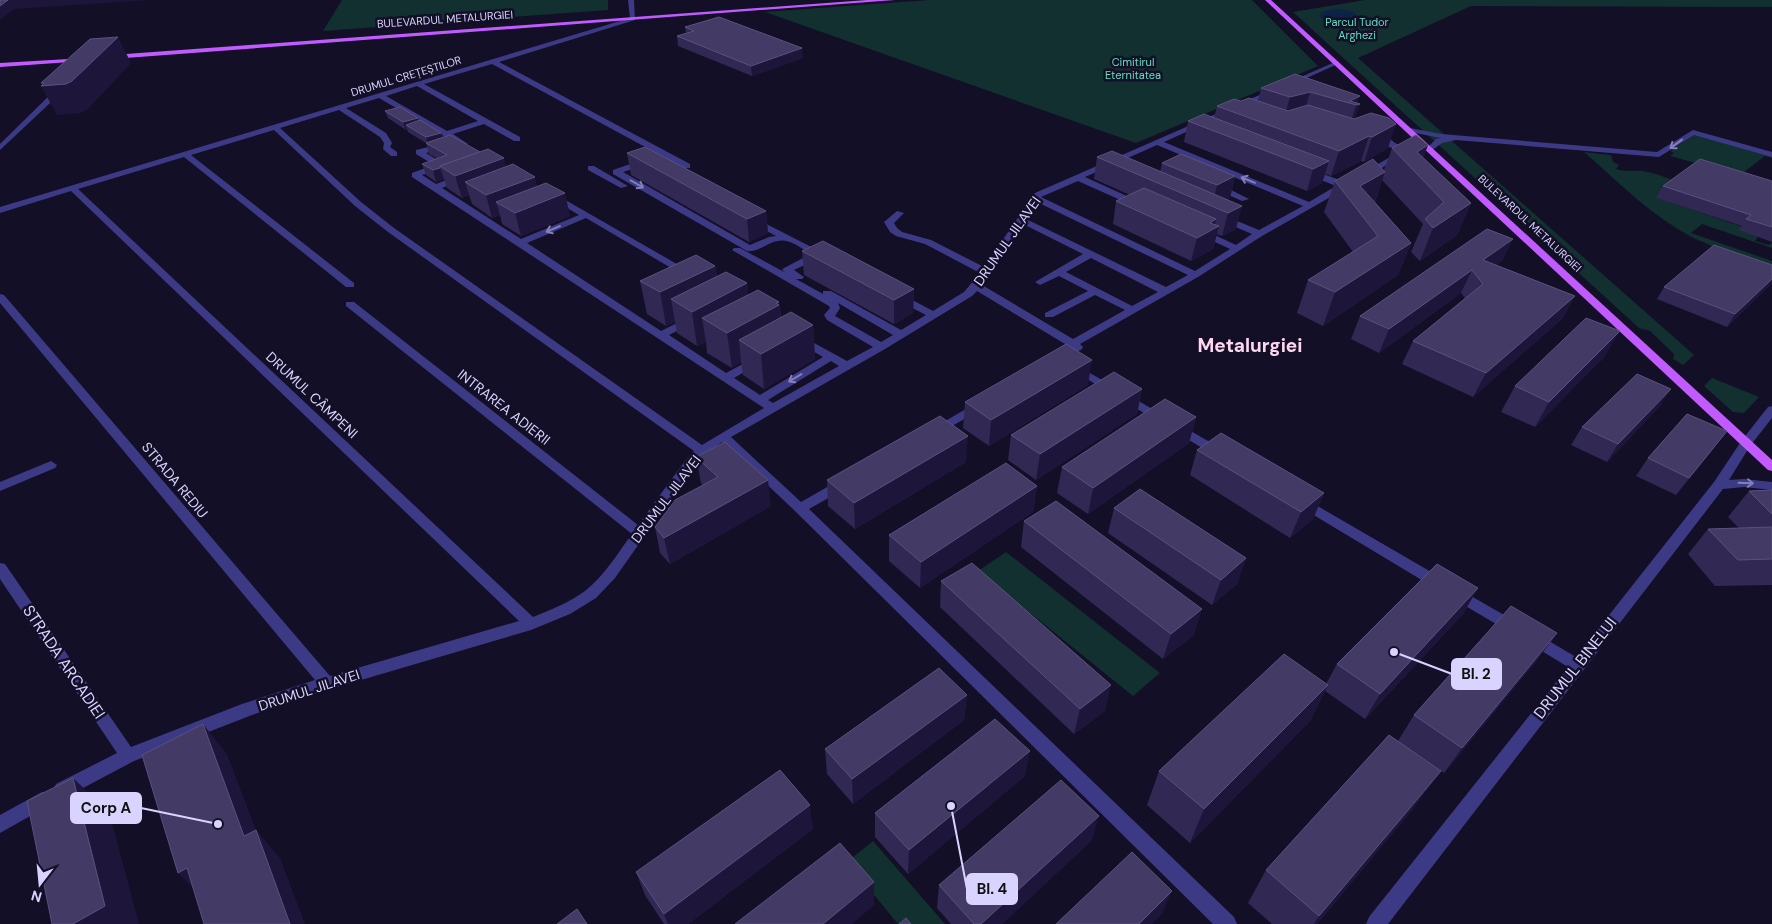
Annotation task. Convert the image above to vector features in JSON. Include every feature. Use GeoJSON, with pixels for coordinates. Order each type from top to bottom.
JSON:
{"type":"FeatureCollection","features":[{"type":"Feature","properties":{"kind":"main road","name":"BULEVARDUL METALURGIEI"},"geometry":{"type":"LineString","coordinates":[[102,58],[892,0]]}},
{"type":"Feature","properties":{"kind":"main road","name":"BULEVARDUL METALURGIEI"},"geometry":{"type":"LineString","coordinates":[[1268,0],[1772,467]]}},
{"type":"Feature","properties":{"kind":"main road"},"geometry":{"type":"LineString","coordinates":[[0,65],[93,58]]}},
{"type":"Feature","properties":{"kind":"street"},"geometry":{"type":"LineString","coordinates":[[632,0],[633,19]]}},
{"type":"Feature","properties":{"kind":"street","name":"DRUMUL CREȚEȘTILOR"},"geometry":{"type":"LineString","coordinates":[[0,210],[633,19]]}},
{"type":"Feature","properties":{"kind":"street"},"geometry":{"type":"LineString","coordinates":[[86,65],[93,58]]}},
{"type":"Feature","properties":{"kind":"street"},"geometry":{"type":"LineString","coordinates":[[492,61],[687,166]]}},
{"type":"Feature","properties":{"kind":"street","name":"DRUMUL JILAVEI"},"geometry":{"type":"LineString","coordinates":[[0,825],[91,774],[128,756],[226,717],[327,683],[531,624],[565,610],[591,594],[610,574],[689,464],[702,451],[723,436],[957,302],[976,286],[1035,198],[1044,191],[1156,142],[1197,128],[1276,94],[1337,63]]}},
{"type":"Feature","properties":{"kind":"street"},"geometry":{"type":"LineString","coordinates":[[418,84],[517,139]]}},
{"type":"Feature","properties":{"kind":"street"},"geometry":{"type":"LineString","coordinates":[[0,148],[65,85]]}},
{"type":"Feature","properties":{"kind":"street"},"geometry":{"type":"LineString","coordinates":[[379,95],[472,148]]}},
{"type":"Feature","properties":{"kind":"street"},"geometry":{"type":"LineString","coordinates":[[339,108],[383,135],[388,143],[386,147],[394,154]]}},
{"type":"Feature","properties":{"kind":"street"},"geometry":{"type":"LineString","coordinates":[[446,134],[485,121]]}},
{"type":"Feature","properties":{"kind":"street"},"geometry":{"type":"LineString","coordinates":[[275,127],[358,204],[391,230],[702,451]]}},
{"type":"Feature","properties":{"kind":"street"},"geometry":{"type":"LineString","coordinates":[[1368,128],[1392,145],[1407,151]]}},
{"type":"Feature","properties":{"kind":"street"},"geometry":{"type":"LineString","coordinates":[[1408,129],[1462,138],[1659,155],[1693,132],[1772,155]]}},
{"type":"Feature","properties":{"kind":"street"},"geometry":{"type":"LineString","coordinates":[[1072,344],[1195,275],[1309,205],[1412,148],[1429,148],[1442,140],[1462,138]]}},
{"type":"Feature","properties":{"kind":"street"},"geometry":{"type":"LineString","coordinates":[[0,140],[9,139]]}},
{"type":"Feature","properties":{"kind":"street"},"geometry":{"type":"LineString","coordinates":[[457,140],[420,152],[441,166],[415,175],[460,204],[495,222],[520,243],[636,314],[661,335],[696,353],[726,378],[772,408]]}},
{"type":"Feature","properties":{"kind":"street"},"geometry":{"type":"LineString","coordinates":[[1156,142],[1309,205]]}},
{"type":"Feature","properties":{"kind":"street"},"geometry":{"type":"LineString","coordinates":[[185,154],[350,285]]}},
{"type":"Feature","properties":{"kind":"street"},"geometry":{"type":"LineString","coordinates":[[1182,165],[1196,158]]}},
{"type":"Feature","properties":{"kind":"street"},"geometry":{"type":"LineString","coordinates":[[655,167],[645,161],[616,172],[750,249],[772,240],[787,238]]}},
{"type":"Feature","properties":{"kind":"street"},"geometry":{"type":"LineString","coordinates":[[1103,165],[1120,173]]}},
{"type":"Feature","properties":{"kind":"street"},"geometry":{"type":"LineString","coordinates":[[591,168],[833,304],[835,308],[829,315],[831,318],[881,347]]}},
{"type":"Feature","properties":{"kind":"street"},"geometry":{"type":"LineString","coordinates":[[1299,168],[1343,186]]}},
{"type":"Feature","properties":{"kind":"street"},"geometry":{"type":"LineString","coordinates":[[435,188],[472,174]]}},
{"type":"Feature","properties":{"kind":"street"},"geometry":{"type":"LineString","coordinates":[[1077,176],[1148,209]]}},
{"type":"Feature","properties":{"kind":"street"},"geometry":{"type":"LineString","coordinates":[[1210,183],[1245,199]]}},
{"type":"Feature","properties":{"kind":"street","name":"DRUMUL CÂMPENI"},"geometry":{"type":"LineString","coordinates":[[72,188],[531,624]]}},
{"type":"Feature","properties":{"kind":"street"},"geometry":{"type":"LineString","coordinates":[[1259,234],[1222,211],[1268,188]]}},
{"type":"Feature","properties":{"kind":"street"},"geometry":{"type":"LineString","coordinates":[[551,197],[693,277]]}},
{"type":"Feature","properties":{"kind":"street"},"geometry":{"type":"LineString","coordinates":[[1035,198],[1195,275]]}},
{"type":"Feature","properties":{"kind":"street"},"geometry":{"type":"LineString","coordinates":[[460,204],[469,200]]}},
{"type":"Feature","properties":{"kind":"street"},"geometry":{"type":"LineString","coordinates":[[900,213],[891,219],[890,226],[893,230],[906,237],[928,242],[986,272]]}},
{"type":"Feature","properties":{"kind":"street"},"geometry":{"type":"LineString","coordinates":[[520,243],[586,215]]}},
{"type":"Feature","properties":{"kind":"street"},"geometry":{"type":"LineString","coordinates":[[748,217],[834,262]]}},
{"type":"Feature","properties":{"kind":"street"},"geometry":{"type":"LineString","coordinates":[[1020,219],[1165,291]]}},
{"type":"Feature","properties":{"kind":"street"},"geometry":{"type":"LineString","coordinates":[[1193,229],[1238,249]]}},
{"type":"Feature","properties":{"kind":"street"},"geometry":{"type":"LineString","coordinates":[[819,254],[787,270],[901,335]]}},
{"type":"Feature","properties":{"kind":"street"},"geometry":{"type":"LineString","coordinates":[[1040,282],[1091,254]]}},
{"type":"Feature","properties":{"kind":"street"},"geometry":{"type":"LineString","coordinates":[[1059,272],[1132,310]]}},
{"type":"Feature","properties":{"kind":"street"},"geometry":{"type":"LineString","coordinates":[[976,286],[1078,347],[1056,360],[1230,459]]}},
{"type":"Feature","properties":{"kind":"street"},"geometry":{"type":"LineString","coordinates":[[1049,315],[1095,291]]}},
{"type":"Feature","properties":{"kind":"street"},"geometry":{"type":"LineString","coordinates":[[892,293],[934,315]]}},
{"type":"Feature","properties":{"kind":"street","name":"STRADA REDIU"},"geometry":{"type":"LineString","coordinates":[[0,297],[327,683]]}},
{"type":"Feature","properties":{"kind":"street","name":"INTRAREA ADIERII"},"geometry":{"type":"LineString","coordinates":[[350,304],[640,533]]}},
{"type":"Feature","properties":{"kind":"street"},"geometry":{"type":"LineString","coordinates":[[661,335],[705,312]]}},
{"type":"Feature","properties":{"kind":"street"},"geometry":{"type":"LineString","coordinates":[[792,337],[847,366]]}},
{"type":"Feature","properties":{"kind":"street"},"geometry":{"type":"LineString","coordinates":[[726,378],[766,355]]}},
{"type":"Feature","properties":{"kind":"street"},"geometry":{"type":"LineString","coordinates":[[759,400],[830,356]]}},
{"type":"Feature","properties":{"kind":"street"},"geometry":{"type":"LineString","coordinates":[[924,437],[986,401]]}},
{"type":"Feature","properties":{"kind":"street","name":"DRUMUL BINELUI"},"geometry":{"type":"LineString","coordinates":[[1376,924],[1719,485],[1746,443],[1772,410]]}},
{"type":"Feature","properties":{"kind":"street"},"geometry":{"type":"LineString","coordinates":[[723,436],[800,508],[1227,924]]}},
{"type":"Feature","properties":{"kind":"street"},"geometry":{"type":"LineString","coordinates":[[0,487],[51,466]]}},
{"type":"Feature","properties":{"kind":"street"},"geometry":{"type":"LineString","coordinates":[[800,508],[850,480]]}},
{"type":"Feature","properties":{"kind":"street"},"geometry":{"type":"LineString","coordinates":[[1719,485],[1744,483],[1772,486]]}},
{"type":"Feature","properties":{"kind":"street"},"geometry":{"type":"LineString","coordinates":[[1288,494],[1578,665]]}},
{"type":"Feature","properties":{"kind":"street","name":"STRADA ARCADIEI"},"geometry":{"type":"LineString","coordinates":[[0,568],[128,756]]}},
{"type":"Feature","properties":{"kind":"green space"},"geometry":{"type":"Polygon","coordinates":[[[342,0],[608,0],[608,10],[323,31],[342,0]]]}},
{"type":"Feature","properties":{"kind":"green space","name":"Cimitirul Eternitatea"},"geometry":{"type":"Polygon","coordinates":[[[929,0],[1252,0],[1318,66],[1136,143],[765,12],[929,0]]]}},
{"type":"Feature","properties":{"kind":"green space","name":"Parcul Tudor Arghezi"},"geometry":{"type":"Polygon","coordinates":[[[1365,0],[1772,0],[1772,7],[1471,6],[1358,58],[1694,355],[1683,365],[1673,359],[1674,354],[1650,331],[1639,328],[1293,12],[1365,0]]]}},
{"type":"Feature","properties":{"kind":"green space"},"geometry":{"type":"Polygon","coordinates":[[[1695,134],[1772,156],[1772,158],[1765,156],[1740,175],[1670,156],[1674,153],[1670,151],[1695,134]]]}},
{"type":"Feature","properties":{"kind":"green space"},"geometry":{"type":"Polygon","coordinates":[[[1584,152],[1611,155],[1613,162],[1619,165],[1616,169],[1647,172],[1678,182],[1657,198],[1743,227],[1758,237],[1755,241],[1769,245],[1772,243],[1772,248],[1702,224],[1691,233],[1772,261],[1772,266],[1739,256],[1689,236],[1642,203],[1584,152]]]}},
{"type":"Feature","properties":{"kind":"green space"},"geometry":{"type":"Polygon","coordinates":[[[1712,378],[1759,397],[1744,413],[1733,412],[1704,386],[1712,378]]]}},
{"type":"Feature","properties":{"kind":"green space"},"geometry":{"type":"Polygon","coordinates":[[[1006,552],[1160,673],[1133,696],[978,571],[1006,552]]]}},
{"type":"Feature","properties":{"kind":"green space"},"geometry":{"type":"Polygon","coordinates":[[[873,841],[945,924],[898,924],[847,862],[873,841]]]}},
{"type":"Feature","properties":{"kind":"water"},"geometry":{"type":"Polygon","coordinates":[[[1338,9],[1354,12],[1358,17],[1354,20],[1338,23],[1327,21],[1319,16],[1324,11],[1338,9]]]}},
{"type":"Feature","properties":{"kind":"building"},"geometry":{"type":"Polygon","coordinates":[[[0,0],[8,0],[0,6],[0,0]]]}},
{"type":"Feature","properties":{"kind":"building"},"geometry":{"type":"Polygon","coordinates":[[[719,17],[802,48],[751,66],[677,36],[694,31],[685,27],[719,17]]]}},
{"type":"Feature","properties":{"kind":"building"},"geometry":{"type":"Polygon","coordinates":[[[118,37],[72,81],[66,84],[41,86],[44,83],[41,83],[90,39],[118,37]]]}},
{"type":"Feature","properties":{"kind":"building"},"geometry":{"type":"Polygon","coordinates":[[[1295,74],[1360,96],[1350,101],[1360,104],[1356,105],[1310,92],[1290,97],[1261,88],[1295,74]]]}},
{"type":"Feature","properties":{"kind":"building"},"geometry":{"type":"Polygon","coordinates":[[[1249,98],[1288,111],[1308,105],[1354,119],[1371,113],[1389,118],[1396,124],[1339,151],[1217,106],[1234,99],[1241,101],[1249,98]]]}},
{"type":"Feature","properties":{"kind":"building"},"geometry":{"type":"Polygon","coordinates":[[[400,107],[418,118],[403,122],[385,111],[400,107]]]}},
{"type":"Feature","properties":{"kind":"building"},"geometry":{"type":"Polygon","coordinates":[[[1204,114],[1329,161],[1313,169],[1188,121],[1204,114]]]}},
{"type":"Feature","properties":{"kind":"building"},"geometry":{"type":"Polygon","coordinates":[[[420,120],[441,133],[426,137],[406,125],[420,120]]]}},
{"type":"Feature","properties":{"kind":"building"},"geometry":{"type":"Polygon","coordinates":[[[450,135],[480,152],[433,170],[422,164],[447,155],[426,143],[450,135]]]}},
{"type":"Feature","properties":{"kind":"building"},"geometry":{"type":"Polygon","coordinates":[[[1416,135],[1428,145],[1417,152],[1471,203],[1433,228],[1425,219],[1444,202],[1392,148],[1416,135]]]}},
{"type":"Feature","properties":{"kind":"building"},"geometry":{"type":"Polygon","coordinates":[[[645,147],[766,211],[747,219],[627,153],[645,147]]]}},
{"type":"Feature","properties":{"kind":"building"},"geometry":{"type":"Polygon","coordinates":[[[488,149],[504,158],[455,176],[440,166],[488,149]]]}},
{"type":"Feature","properties":{"kind":"building"},"geometry":{"type":"Polygon","coordinates":[[[1112,151],[1242,206],[1228,213],[1097,157],[1112,151]]]}},
{"type":"Feature","properties":{"kind":"building"},"geometry":{"type":"Polygon","coordinates":[[[1181,154],[1235,176],[1217,185],[1162,163],[1181,154]]]}},
{"type":"Feature","properties":{"kind":"building"},"geometry":{"type":"Polygon","coordinates":[[[1373,159],[1385,172],[1360,186],[1411,243],[1335,292],[1308,280],[1378,236],[1335,181],[1373,159]]]}},
{"type":"Feature","properties":{"kind":"building"},"geometry":{"type":"Polygon","coordinates":[[[1700,159],[1772,181],[1772,227],[1746,219],[1751,215],[1663,186],[1700,159]]]}},
{"type":"Feature","properties":{"kind":"building"},"geometry":{"type":"Polygon","coordinates":[[[513,164],[535,177],[486,195],[465,182],[513,164]]]}},
{"type":"Feature","properties":{"kind":"building"},"geometry":{"type":"Polygon","coordinates":[[[546,183],[565,193],[515,213],[496,202],[546,183]]]}},
{"type":"Feature","properties":{"kind":"building"},"geometry":{"type":"Polygon","coordinates":[[[1144,188],[1216,219],[1210,223],[1219,226],[1197,238],[1116,201],[1144,188]]]}},
{"type":"Feature","properties":{"kind":"building"},"geometry":{"type":"Polygon","coordinates":[[[1487,229],[1513,239],[1483,260],[1575,296],[1486,373],[1413,341],[1483,284],[1472,270],[1389,329],[1360,316],[1487,229]]]}},
{"type":"Feature","properties":{"kind":"building"},"geometry":{"type":"Polygon","coordinates":[[[823,241],[914,289],[894,300],[802,251],[823,241]]]}},
{"type":"Feature","properties":{"kind":"building"},"geometry":{"type":"Polygon","coordinates":[[[1714,245],[1772,265],[1772,279],[1735,314],[1664,287],[1714,245]]]}},
{"type":"Feature","properties":{"kind":"building"},"geometry":{"type":"Polygon","coordinates":[[[696,255],[715,266],[660,292],[640,281],[696,255]]]}},
{"type":"Feature","properties":{"kind":"building"},"geometry":{"type":"Polygon","coordinates":[[[726,272],[747,283],[692,312],[671,299],[726,272]]]}},
{"type":"Feature","properties":{"kind":"building"},"geometry":{"type":"Polygon","coordinates":[[[758,290],[779,302],[776,303],[779,305],[727,333],[702,318],[758,290]]]}},
{"type":"Feature","properties":{"kind":"building"},"geometry":{"type":"Polygon","coordinates":[[[791,312],[813,325],[761,354],[739,340],[791,312]]]}},
{"type":"Feature","properties":{"kind":"building"},"geometry":{"type":"Polygon","coordinates":[[[1586,318],[1620,331],[1549,402],[1515,386],[1586,318]]]}},
{"type":"Feature","properties":{"kind":"building"},"geometry":{"type":"Polygon","coordinates":[[[1066,344],[1092,360],[991,420],[965,402],[1066,344]]]}},
{"type":"Feature","properties":{"kind":"building"},"geometry":{"type":"Polygon","coordinates":[[[1114,372],[1142,389],[1040,454],[1011,435],[1114,372]]]}},
{"type":"Feature","properties":{"kind":"building"},"geometry":{"type":"Polygon","coordinates":[[[1637,374],[1671,389],[1618,444],[1582,427],[1637,374]]]}},
{"type":"Feature","properties":{"kind":"building"},"geometry":{"type":"Polygon","coordinates":[[[1165,399],[1196,417],[1093,488],[1062,467],[1165,399]]]}},
{"type":"Feature","properties":{"kind":"building"},"geometry":{"type":"Polygon","coordinates":[[[1687,414],[1727,431],[1689,478],[1648,458],[1687,414]]]}},
{"type":"Feature","properties":{"kind":"building"},"geometry":{"type":"Polygon","coordinates":[[[940,416],[968,436],[854,503],[827,480],[940,416]]]}},
{"type":"Feature","properties":{"kind":"building"},"geometry":{"type":"Polygon","coordinates":[[[1221,433],[1324,493],[1301,512],[1197,450],[1221,433]]]}},
{"type":"Feature","properties":{"kind":"building"},"geometry":{"type":"Polygon","coordinates":[[[725,442],[768,480],[664,538],[655,527],[675,500],[718,477],[696,457],[725,442]]]}},
{"type":"Feature","properties":{"kind":"building"},"geometry":{"type":"Polygon","coordinates":[[[1006,463],[1037,486],[921,562],[889,535],[1006,463]]]}},
{"type":"Feature","properties":{"kind":"building"},"geometry":{"type":"Polygon","coordinates":[[[1140,489],[1246,558],[1221,580],[1114,508],[1140,489]]]}},
{"type":"Feature","properties":{"kind":"building"},"geometry":{"type":"Polygon","coordinates":[[[1772,490],[1772,514],[1749,491],[1772,490]]]}},
{"type":"Feature","properties":{"kind":"building"},"geometry":{"type":"Polygon","coordinates":[[[1056,501],[1202,609],[1171,634],[1024,521],[1056,501]]]}},
{"type":"Feature","properties":{"kind":"building"},"geometry":{"type":"Polygon","coordinates":[[[1772,527],[1772,559],[1738,560],[1708,529],[1772,527]]]}},
{"type":"Feature","properties":{"kind":"building"},"geometry":{"type":"Polygon","coordinates":[[[972,563],[1111,685],[1080,709],[941,581],[972,563]]]}},
{"type":"Feature","properties":{"kind":"building"},"geometry":{"type":"Polygon","coordinates":[[[1437,564],[1478,588],[1380,694],[1337,664],[1437,564]]]}},
{"type":"Feature","properties":{"kind":"building"},"geometry":{"type":"Polygon","coordinates":[[[1511,606],[1557,633],[1462,748],[1414,715],[1511,606]]]}},
{"type":"Feature","properties":{"kind":"building"},"geometry":{"type":"Polygon","coordinates":[[[1284,654],[1328,685],[1204,809],[1159,771],[1284,654]]]}},
{"type":"Feature","properties":{"kind":"building"},"geometry":{"type":"Polygon","coordinates":[[[939,668],[967,695],[852,779],[825,749],[939,668]]]}},
{"type":"Feature","properties":{"kind":"building"},"geometry":{"type":"Polygon","coordinates":[[[995,719],[1030,751],[909,850],[875,813],[995,719]]]}},
{"type":"Feature","properties":{"kind":"building"},"geometry":{"type":"Polygon","coordinates":[[[203,724],[244,836],[256,830],[290,924],[204,924],[187,868],[178,873],[142,755],[203,724]]]}},
{"type":"Feature","properties":{"kind":"building"},"geometry":{"type":"Polygon","coordinates":[[[1389,735],[1441,771],[1319,916],[1266,870],[1389,735]]]}},
{"type":"Feature","properties":{"kind":"building"},"geometry":{"type":"Polygon","coordinates":[[[780,770],[810,805],[664,914],[636,872],[780,770]]]}},
{"type":"Feature","properties":{"kind":"building"},"geometry":{"type":"Polygon","coordinates":[[[73,778],[105,906],[73,924],[52,924],[27,801],[73,778]]]}},
{"type":"Feature","properties":{"kind":"building"},"geometry":{"type":"Polygon","coordinates":[[[1061,780],[1099,816],[981,924],[974,924],[939,885],[1061,780]]]}},
{"type":"Feature","properties":{"kind":"building"},"geometry":{"type":"Polygon","coordinates":[[[840,843],[874,882],[823,924],[735,924],[840,843]]]}},
{"type":"Feature","properties":{"kind":"building"},"geometry":{"type":"Polygon","coordinates":[[[1132,852],[1172,891],[1139,924],[1056,924],[1132,852]]]}},
{"type":"Feature","properties":{"kind":"building"},"geometry":{"type":"Polygon","coordinates":[[[577,909],[587,924],[557,924],[577,909]]]}},
{"type":"Feature","properties":{"kind":"building"},"geometry":{"type":"Polygon","coordinates":[[[906,918],[911,924],[899,924],[906,918]]]}},
{"type":"Feature","properties":{"kind":"place","name":"Bl. 2"},"geometry":{"type":"Point","coordinates":[1394,652]}},
{"type":"Feature","properties":{"kind":"place","name":"Bl. 4"},"geometry":{"type":"Point","coordinates":[951,806]}},
{"type":"Feature","properties":{"kind":"place","name":"Corp A"},"geometry":{"type":"Point","coordinates":[218,824]}},
{"type":"Feature","properties":{"kind":"district","name":"Metalurgiei"},"geometry":{"type":"Point","coordinates":[1250,345]}}]}
